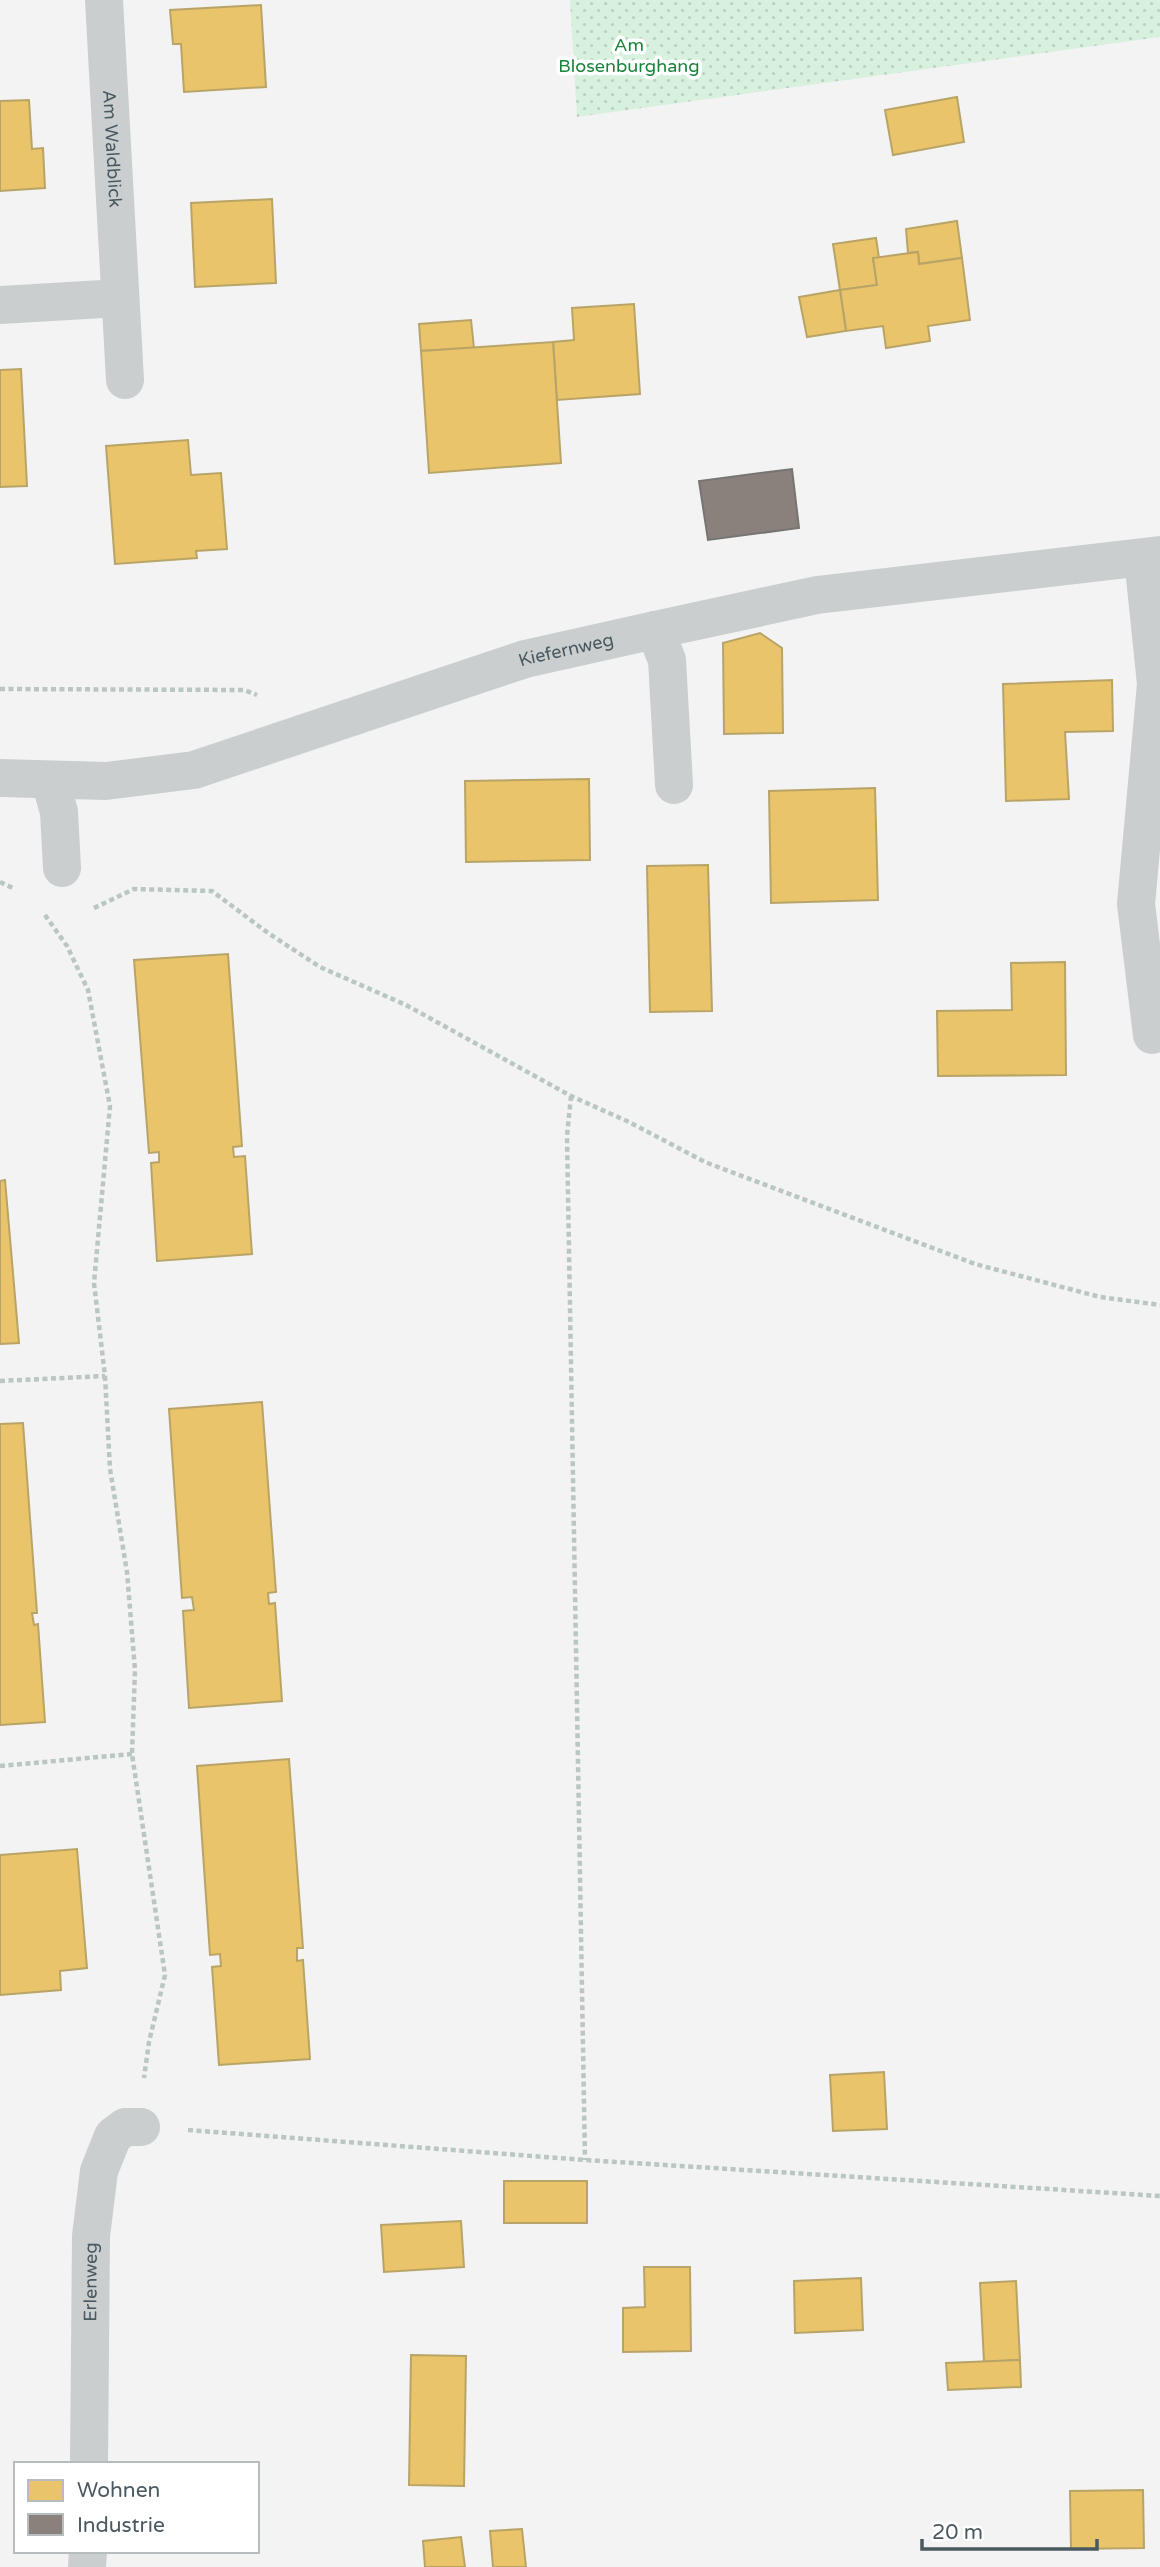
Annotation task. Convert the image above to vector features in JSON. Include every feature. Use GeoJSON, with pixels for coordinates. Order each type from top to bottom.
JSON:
{"type":"FeatureCollection","features":[{"type":"Feature","properties":{"kind":"street","name":"Am Waldblick"},"geometry":{"type":"LineString","coordinates":[[104,0],[125,380]]}},
{"type":"Feature","properties":{"kind":"street"},"geometry":{"type":"LineString","coordinates":[[0,305],[120,298]]}},
{"type":"Feature","properties":{"kind":"street","name":"Kiefernweg"},"geometry":{"type":"LineString","coordinates":[[0,778],[106,781],[194,770],[525,659],[655,630],[817,595],[1152,557],[1156,684],[1136,904],[1152,972],[1152,1035]]}},
{"type":"Feature","properties":{"kind":"street"},"geometry":{"type":"LineString","coordinates":[[655,630],[667,660],[674,785]]}},
{"type":"Feature","properties":{"kind":"street"},"geometry":{"type":"LineString","coordinates":[[50,780],[59,812],[62,868]]}},
{"type":"Feature","properties":{"kind":"street","name":"Erlenweg"},"geometry":{"type":"LineString","coordinates":[[89,2462],[91,2236],[99,2171],[113,2136],[125,2127],[141,2127]]}},
{"type":"Feature","properties":{"kind":"path"},"geometry":{"type":"LineString","coordinates":[[0,689],[244,690],[333,722]]}},
{"type":"Feature","properties":{"kind":"path"},"geometry":{"type":"LineString","coordinates":[[0,882],[10,885],[20,894]]}},
{"type":"Feature","properties":{"kind":"path"},"geometry":{"type":"LineString","coordinates":[[87,908],[98,908],[135,889],[212,891],[268,933],[320,967],[406,1004],[571,1096],[629,1122],[705,1162],[975,1264],[1100,1297],[1160,1305]]}},
{"type":"Feature","properties":{"kind":"path"},"geometry":{"type":"LineString","coordinates":[[53,911],[42,911],[67,946],[88,990],[110,1106],[94,1283],[105,1376],[110,1469],[127,1572],[135,1670],[132,1754],[165,1975],[149,2042],[142,2089]]}},
{"type":"Feature","properties":{"kind":"path"},"geometry":{"type":"LineString","coordinates":[[571,1096],[567,1136],[585,2160]]}},
{"type":"Feature","properties":{"kind":"path"},"geometry":{"type":"LineString","coordinates":[[0,1381],[105,1376]]}},
{"type":"Feature","properties":{"kind":"path"},"geometry":{"type":"LineString","coordinates":[[0,1766],[132,1754]]}},
{"type":"Feature","properties":{"kind":"path"},"geometry":{"type":"LineString","coordinates":[[141,2127],[585,2160],[1160,2196]]}},
{"type":"Feature","properties":{"kind":"green space","name":"Am Blosenburghang"},"geometry":{"type":"Polygon","coordinates":[[[570,0],[1160,0],[1160,37],[577,117],[570,0]]]}},
{"type":"Feature","properties":{"kind":"building: Wohnen"},"geometry":{"type":"Polygon","coordinates":[[[261,5],[266,87],[184,92],[181,44],[173,44],[170,10],[261,5]]]}},
{"type":"Feature","properties":{"kind":"building: Wohnen"},"geometry":{"type":"Polygon","coordinates":[[[957,97],[964,142],[893,155],[885,110],[957,97]]]}},
{"type":"Feature","properties":{"kind":"building: Wohnen"},"geometry":{"type":"Polygon","coordinates":[[[29,100],[32,149],[43,148],[45,188],[0,191],[0,101],[29,100]]]}},
{"type":"Feature","properties":{"kind":"building: Wohnen"},"geometry":{"type":"Polygon","coordinates":[[[272,199],[276,283],[195,287],[191,203],[272,199]]]}},
{"type":"Feature","properties":{"kind":"building: Wohnen"},"geometry":{"type":"Polygon","coordinates":[[[957,221],[962,258],[919,264],[918,252],[908,253],[906,229],[957,221]]]}},
{"type":"Feature","properties":{"kind":"building: Wohnen"},"geometry":{"type":"Polygon","coordinates":[[[876,238],[879,258],[873,258],[877,285],[840,290],[833,244],[876,238]]]}},
{"type":"Feature","properties":{"kind":"building: Wohnen"},"geometry":{"type":"Polygon","coordinates":[[[918,252],[919,264],[962,258],[970,320],[928,326],[930,341],[886,348],[883,326],[846,331],[840,290],[877,285],[873,258],[918,252]]]}},
{"type":"Feature","properties":{"kind":"building: Wohnen"},"geometry":{"type":"Polygon","coordinates":[[[840,290],[846,331],[807,337],[799,297],[840,290]]]}},
{"type":"Feature","properties":{"kind":"building: Wohnen"},"geometry":{"type":"Polygon","coordinates":[[[634,304],[640,394],[557,400],[553,342],[574,340],[572,308],[634,304]]]}},
{"type":"Feature","properties":{"kind":"building: Wohnen"},"geometry":{"type":"Polygon","coordinates":[[[471,320],[474,348],[421,351],[419,324],[471,320]]]}},
{"type":"Feature","properties":{"kind":"building: Wohnen"},"geometry":{"type":"Polygon","coordinates":[[[553,342],[561,463],[429,473],[421,351],[553,342]]]}},
{"type":"Feature","properties":{"kind":"building: Wohnen"},"geometry":{"type":"Polygon","coordinates":[[[21,369],[27,486],[0,487],[0,370],[21,369]]]}},
{"type":"Feature","properties":{"kind":"building: Wohnen"},"geometry":{"type":"Polygon","coordinates":[[[188,440],[191,475],[221,473],[227,549],[196,551],[197,558],[115,564],[106,446],[188,440]]]}},
{"type":"Feature","properties":{"kind":"building: Wohnen"},"geometry":{"type":"Polygon","coordinates":[[[760,633],[782,648],[783,733],[724,734],[723,643],[760,633]]]}},
{"type":"Feature","properties":{"kind":"building: Wohnen"},"geometry":{"type":"Polygon","coordinates":[[[1112,680],[1113,731],[1065,732],[1069,799],[1006,801],[1003,684],[1112,680]]]}},
{"type":"Feature","properties":{"kind":"building: Wohnen"},"geometry":{"type":"Polygon","coordinates":[[[589,779],[590,860],[466,862],[465,781],[589,779]]]}},
{"type":"Feature","properties":{"kind":"building: Wohnen"},"geometry":{"type":"Polygon","coordinates":[[[875,788],[878,900],[771,903],[769,791],[875,788]]]}},
{"type":"Feature","properties":{"kind":"building: Wohnen"},"geometry":{"type":"Polygon","coordinates":[[[708,865],[712,1011],[650,1012],[647,866],[708,865]]]}},
{"type":"Feature","properties":{"kind":"building: Wohnen"},"geometry":{"type":"Polygon","coordinates":[[[228,954],[242,1146],[233,1147],[234,1157],[245,1156],[252,1254],[157,1261],[151,1163],[159,1162],[159,1152],[149,1153],[134,960],[228,954]]]}},
{"type":"Feature","properties":{"kind":"building: Wohnen"},"geometry":{"type":"Polygon","coordinates":[[[1065,962],[1066,1075],[938,1076],[937,1011],[1012,1010],[1011,963],[1065,962]]]}},
{"type":"Feature","properties":{"kind":"building: Wohnen"},"geometry":{"type":"Polygon","coordinates":[[[5,1180],[19,1343],[0,1344],[0,1181],[5,1180]]]}},
{"type":"Feature","properties":{"kind":"building: Wohnen"},"geometry":{"type":"Polygon","coordinates":[[[262,1402],[276,1592],[268,1593],[269,1604],[275,1603],[282,1701],[189,1708],[183,1611],[194,1610],[192,1597],[182,1598],[169,1409],[262,1402]]]}},
{"type":"Feature","properties":{"kind":"building: Wohnen"},"geometry":{"type":"Polygon","coordinates":[[[23,1423],[37,1613],[32,1613],[34,1625],[38,1624],[45,1722],[0,1725],[0,1424],[23,1423]]]}},
{"type":"Feature","properties":{"kind":"building: Wohnen"},"geometry":{"type":"Polygon","coordinates":[[[289,1759],[303,1948],[297,1948],[297,1961],[303,1960],[310,2059],[219,2065],[212,1967],[221,1966],[220,1954],[210,1955],[197,1766],[289,1759]]]}},
{"type":"Feature","properties":{"kind":"building: Wohnen"},"geometry":{"type":"Polygon","coordinates":[[[77,1849],[87,1968],[60,1971],[61,1990],[0,1995],[0,1855],[77,1849]]]}},
{"type":"Feature","properties":{"kind":"building: Wohnen"},"geometry":{"type":"Polygon","coordinates":[[[884,2072],[887,2129],[833,2131],[830,2075],[884,2072]]]}},
{"type":"Feature","properties":{"kind":"building: Wohnen"},"geometry":{"type":"Polygon","coordinates":[[[504,2181],[587,2181],[587,2223],[504,2223],[504,2181]]]}},
{"type":"Feature","properties":{"kind":"building: Wohnen"},"geometry":{"type":"Polygon","coordinates":[[[461,2221],[464,2267],[384,2272],[381,2225],[461,2221]]]}},
{"type":"Feature","properties":{"kind":"building: Wohnen"},"geometry":{"type":"Polygon","coordinates":[[[644,2267],[690,2267],[691,2351],[623,2352],[623,2308],[645,2307],[644,2267]]]}},
{"type":"Feature","properties":{"kind":"building: Wohnen"},"geometry":{"type":"Polygon","coordinates":[[[861,2278],[863,2330],[795,2333],[794,2281],[861,2278]]]}},
{"type":"Feature","properties":{"kind":"building: Wohnen"},"geometry":{"type":"Polygon","coordinates":[[[1016,2281],[1020,2360],[984,2362],[980,2283],[1016,2281]]]}},
{"type":"Feature","properties":{"kind":"building: Wohnen"},"geometry":{"type":"Polygon","coordinates":[[[411,2355],[466,2356],[464,2486],[409,2485],[411,2355]]]}},
{"type":"Feature","properties":{"kind":"building: Wohnen"},"geometry":{"type":"Polygon","coordinates":[[[1020,2360],[1021,2387],[948,2390],[946,2363],[1020,2360]]]}},
{"type":"Feature","properties":{"kind":"building: Wohnen"},"geometry":{"type":"Polygon","coordinates":[[[1143,2490],[1144,2548],[1071,2549],[1070,2491],[1143,2490]]]}},
{"type":"Feature","properties":{"kind":"building: Wohnen"},"geometry":{"type":"Polygon","coordinates":[[[522,2529],[526,2567],[493,2567],[490,2531],[522,2529]]]}},
{"type":"Feature","properties":{"kind":"building: Wohnen"},"geometry":{"type":"Polygon","coordinates":[[[461,2537],[465,2567],[425,2567],[423,2541],[461,2537]]]}},
{"type":"Feature","properties":{"kind":"building: Industrie"},"geometry":{"type":"Polygon","coordinates":[[[792,469],[799,528],[708,540],[699,481],[792,469]]]}}]}
